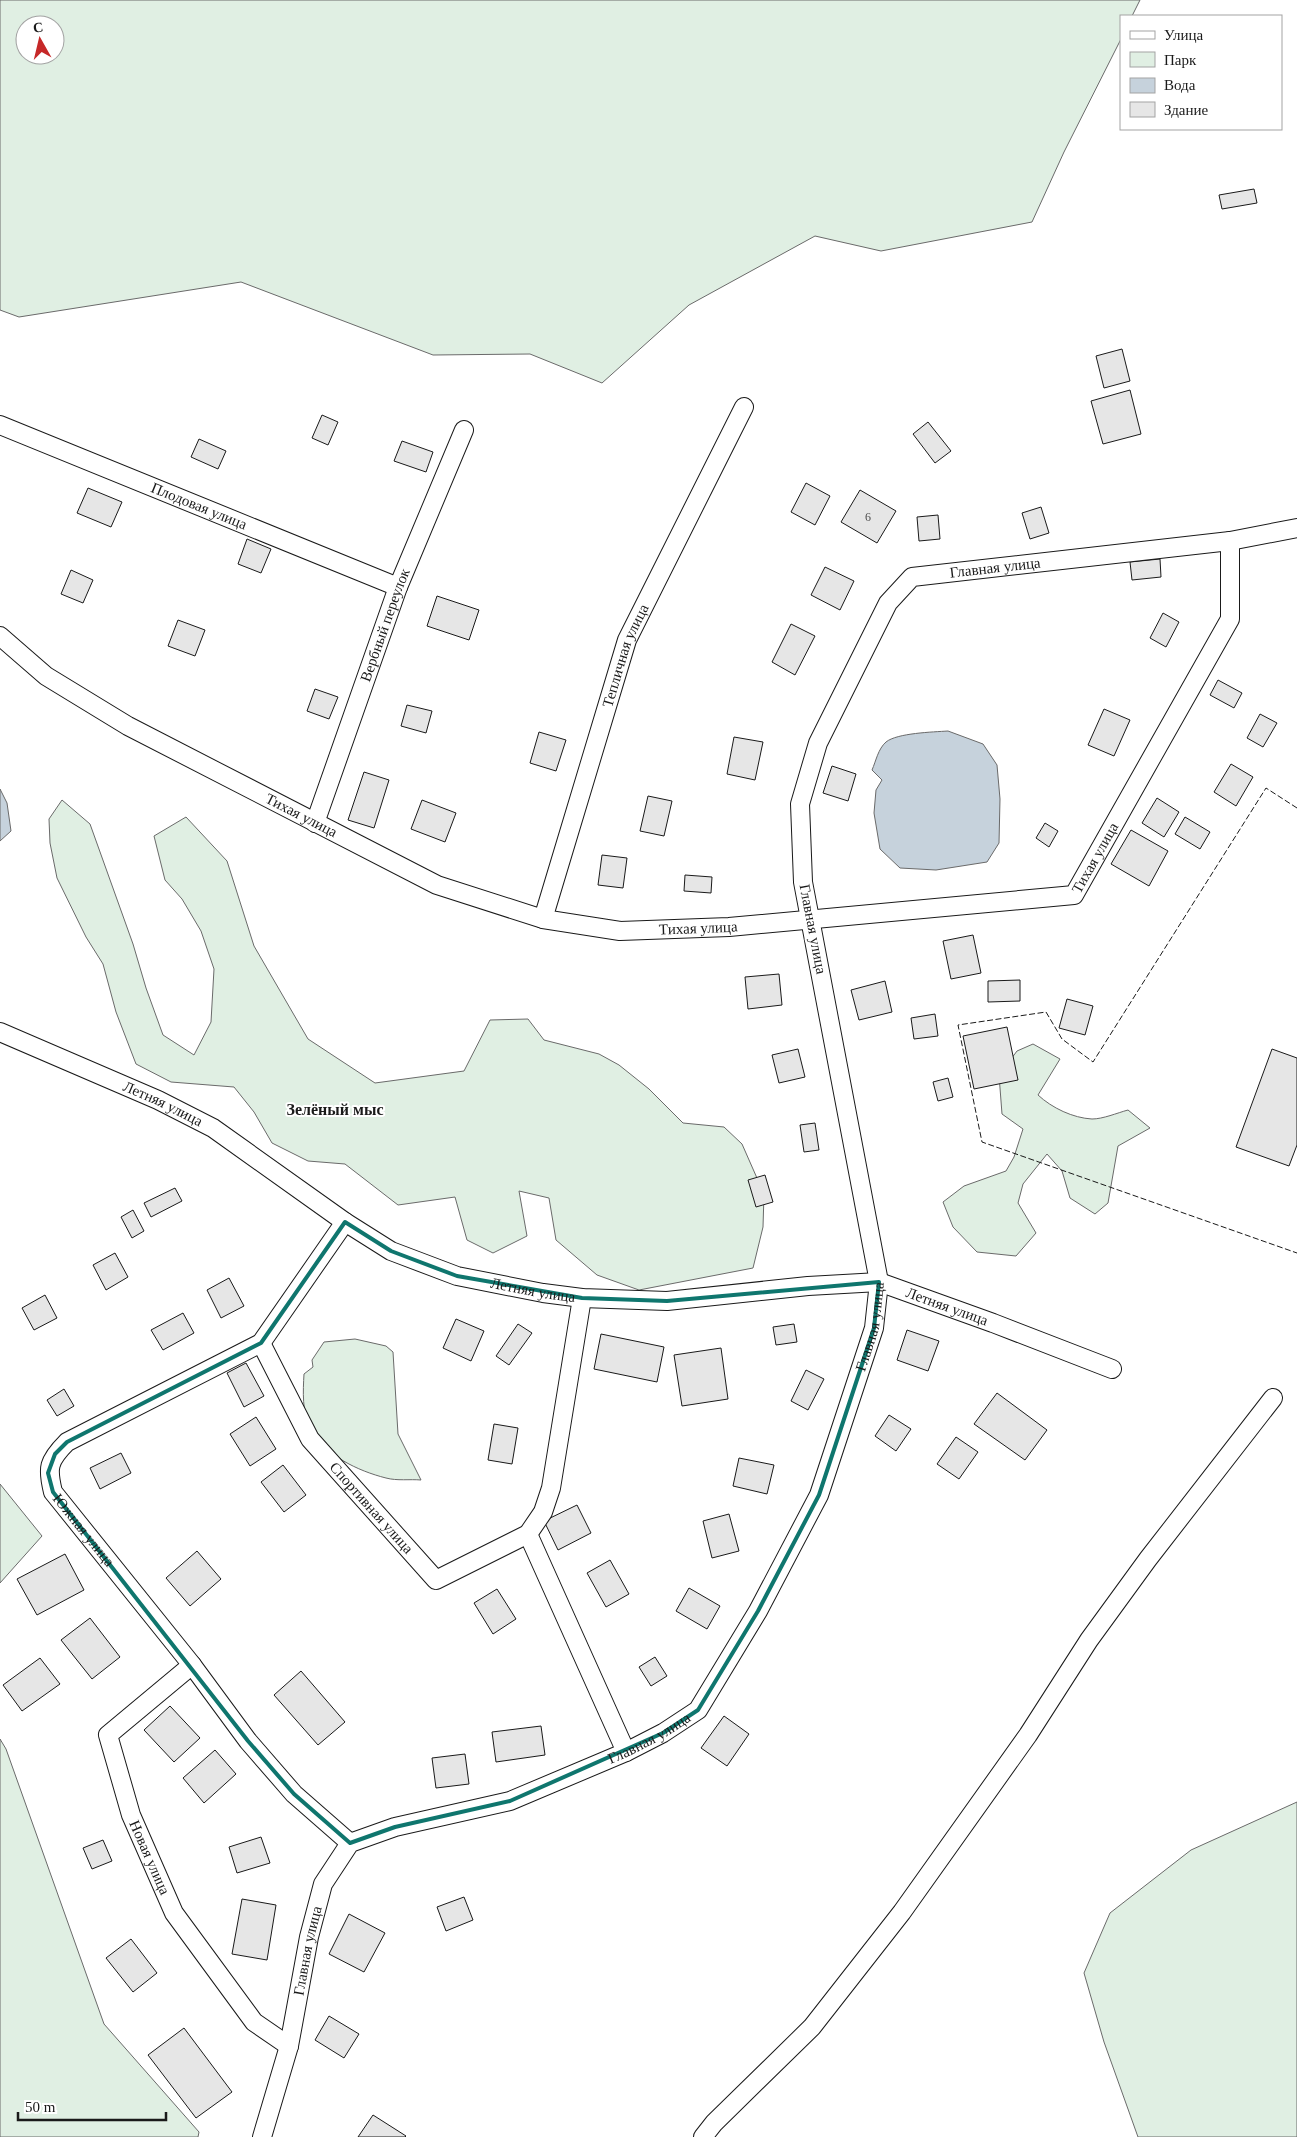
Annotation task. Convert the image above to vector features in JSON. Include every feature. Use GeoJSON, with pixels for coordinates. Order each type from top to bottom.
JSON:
{"type":"FeatureCollection","features":[{"type":"Feature","properties":{"kind":"street","name":"Тепличная улица"},"geometry":{"type":"LineString","coordinates":[[544,918],[626,640],[744,407]]}},
{"type":"Feature","properties":{"kind":"street","name":"Плодовая улица"},"geometry":{"type":"LineString","coordinates":[[0,426],[398,587]]}},
{"type":"Feature","properties":{"kind":"street","name":"Вербный переулок"},"geometry":{"type":"LineString","coordinates":[[315,823],[398,587],[464,430]]}},
{"type":"Feature","properties":{"kind":"street","name":"Главная улица"},"geometry":{"type":"LineString","coordinates":[[262,2137],[289,2046],[309,1937],[323,1884],[350,1843],[395,1827],[510,1801],[626,1752],[663,1733],[698,1710],[758,1611],[819,1496],[874,1328],[879,1282],[803,882],[800,804],[818,743],[888,603],[912,577],[1230,541],[1297,528]]}},
{"type":"Feature","properties":{"kind":"street","name":"Тихая улица"},"geometry":{"type":"LineString","coordinates":[[0,636],[46,676],[128,726],[437,886],[544,918],[620,931],[729,927],[1074,895],[1230,619],[1230,541]]}},
{"type":"Feature","properties":{"kind":"street","name":"Летняя улица"},"geometry":{"type":"LineString","coordinates":[[0,1032],[158,1100],[213,1128],[346,1222],[391,1251],[457,1276],[543,1293],[582,1298],[667,1302],[808,1286],[879,1282],[993,1323],[1112,1370]]}},
{"type":"Feature","properties":{"kind":"street","name":"Южная улица"},"geometry":{"type":"LineString","coordinates":[[346,1222],[261,1343],[67,1442],[55,1454],[48,1473],[53,1492],[192,1665],[248,1741],[294,1794],[350,1843]]}},
{"type":"Feature","properties":{"kind":"street","name":"Спортивная улица"},"geometry":{"type":"LineString","coordinates":[[261,1343],[310,1439],[436,1580],[528,1534],[543,1512],[551,1488],[582,1298]]}},
{"type":"Feature","properties":{"kind":"street"},"geometry":{"type":"LineString","coordinates":[[703,2137],[714,2123],[812,2027],[902,1912],[1028,1735],[1100,1626],[1154,1552],[1273,1398]]}},
{"type":"Feature","properties":{"kind":"street"},"geometry":{"type":"LineString","coordinates":[[528,1534],[626,1752]]}},
{"type":"Feature","properties":{"kind":"street","name":"Новая улица"},"geometry":{"type":"LineString","coordinates":[[192,1665],[108,1735],[132,1815],[174,1913],[254,2022],[289,2046]]}},
{"type":"Feature","properties":{"kind":"highlighted area"},"geometry":{"type":"Polygon","coordinates":[[[345,1222],[391,1251],[457,1276],[582,1298],[667,1301],[879,1282],[874,1328],[819,1495],[758,1611],[698,1710],[663,1733],[510,1801],[395,1827],[350,1843],[294,1794],[248,1741],[53,1492],[48,1473],[55,1454],[67,1442],[261,1343],[345,1222]]]}},
{"type":"Feature","properties":{"kind":"green space"},"geometry":{"type":"Polygon","coordinates":[[[0,0],[1140,0],[1132,15],[1120,15],[1120,41],[1064,152],[1032,222],[881,251],[815,236],[689,305],[602,383],[530,354],[433,355],[241,282],[19,317],[0,310],[0,0]]]}},
{"type":"Feature","properties":{"kind":"green space"},"geometry":{"type":"Polygon","coordinates":[[[62,800],[90,824],[163,1035],[194,1055],[211,1022],[214,969],[201,931],[182,899],[165,880],[154,836],[186,817],[227,861],[254,946],[308,1039],[375,1083],[464,1071],[490,1020],[528,1019],[544,1040],[599,1054],[619,1065],[649,1089],[683,1123],[724,1127],[742,1144],[764,1194],[763,1227],[753,1268],[639,1290],[597,1275],[556,1240],[549,1198],[519,1191],[527,1236],[493,1253],[467,1240],[455,1197],[398,1205],[345,1164],[308,1161],[272,1143],[254,1112],[234,1087],[171,1082],[136,1064],[116,1012],[103,964],[86,937],[57,878],[50,843],[49,819],[62,800]]]}},
{"type":"Feature","properties":{"kind":"green space"},"geometry":{"type":"Polygon","coordinates":[[[1033,1044],[1060,1059],[1038,1095],[1044,1100],[1063,1112],[1092,1119],[1128,1110],[1150,1128],[1118,1146],[1108,1203],[1095,1214],[1070,1198],[1062,1171],[1047,1154],[1023,1184],[1018,1203],[1036,1233],[1016,1256],[977,1252],[953,1227],[943,1202],[964,1186],[1006,1171],[1014,1157],[1023,1129],[1002,1114],[999,1075],[1017,1051],[1033,1044]]]}},
{"type":"Feature","properties":{"kind":"green space"},"geometry":{"type":"Polygon","coordinates":[[[355,1339],[386,1346],[393,1352],[398,1434],[421,1480],[390,1479],[353,1466],[324,1446],[316,1438],[307,1422],[303,1394],[304,1374],[313,1367],[312,1360],[324,1342],[355,1339]]]}},
{"type":"Feature","properties":{"kind":"green space"},"geometry":{"type":"Polygon","coordinates":[[[0,1484],[42,1536],[0,1583],[0,1484]]]}},
{"type":"Feature","properties":{"kind":"green space"},"geometry":{"type":"Polygon","coordinates":[[[0,1739],[6,1749],[104,2024],[199,2132],[198,2137],[0,2137],[0,1739]]]}},
{"type":"Feature","properties":{"kind":"green space"},"geometry":{"type":"Polygon","coordinates":[[[1297,1802],[1297,2137],[1138,2137],[1104,2042],[1084,1973],[1110,1913],[1191,1850],[1297,1802]]]}},
{"type":"Feature","properties":{"kind":"water"},"geometry":{"type":"Polygon","coordinates":[[[948,731],[983,744],[997,765],[1000,799],[999,843],[987,862],[936,870],[900,868],[880,849],[874,813],[876,790],[882,780],[872,770],[877,755],[886,742],[891,739],[948,731]]]}},
{"type":"Feature","properties":{"kind":"water"},"geometry":{"type":"Polygon","coordinates":[[[0,789],[7,803],[11,831],[0,841],[0,789]]]}},
{"type":"Feature","properties":{"kind":"building"},"geometry":{"type":"Polygon","coordinates":[[[1254,189],[1257,203],[1222,209],[1219,195],[1254,189]]]}},
{"type":"Feature","properties":{"kind":"building"},"geometry":{"type":"Polygon","coordinates":[[[1122,349],[1130,381],[1104,388],[1096,356],[1122,349]]]}},
{"type":"Feature","properties":{"kind":"building"},"geometry":{"type":"Polygon","coordinates":[[[1130,390],[1141,434],[1103,444],[1091,401],[1130,390]]]}},
{"type":"Feature","properties":{"kind":"building"},"geometry":{"type":"Polygon","coordinates":[[[322,415],[338,422],[328,445],[312,438],[322,415]]]}},
{"type":"Feature","properties":{"kind":"building"},"geometry":{"type":"Polygon","coordinates":[[[928,422],[951,451],[935,463],[913,434],[928,422]]]}},
{"type":"Feature","properties":{"kind":"building"},"geometry":{"type":"Polygon","coordinates":[[[199,439],[226,451],[218,469],[191,457],[199,439]]]}},
{"type":"Feature","properties":{"kind":"building"},"geometry":{"type":"Polygon","coordinates":[[[402,441],[433,452],[426,472],[394,461],[402,441]]]}},
{"type":"Feature","properties":{"kind":"building"},"geometry":{"type":"Polygon","coordinates":[[[806,483],[830,496],[815,525],[791,512],[806,483]]]}},
{"type":"Feature","properties":{"kind":"building"},"geometry":{"type":"Polygon","coordinates":[[[88,488],[122,502],[111,527],[77,513],[88,488]]]}},
{"type":"Feature","properties":{"kind":"building"},"geometry":{"type":"Polygon","coordinates":[[[860,490],[896,511],[877,543],[841,522],[860,490]]]}},
{"type":"Feature","properties":{"kind":"building"},"geometry":{"type":"Polygon","coordinates":[[[1041,507],[1049,533],[1030,539],[1022,513],[1041,507]]]}},
{"type":"Feature","properties":{"kind":"building"},"geometry":{"type":"Polygon","coordinates":[[[938,515],[940,539],[919,541],[917,517],[938,515]]]}},
{"type":"Feature","properties":{"kind":"building"},"geometry":{"type":"Polygon","coordinates":[[[247,539],[271,549],[261,573],[238,564],[247,539]]]}},
{"type":"Feature","properties":{"kind":"building"},"geometry":{"type":"Polygon","coordinates":[[[1160,559],[1161,577],[1132,580],[1130,562],[1160,559]]]}},
{"type":"Feature","properties":{"kind":"building"},"geometry":{"type":"Polygon","coordinates":[[[825,567],[854,581],[840,610],[811,595],[825,567]]]}},
{"type":"Feature","properties":{"kind":"building"},"geometry":{"type":"Polygon","coordinates":[[[71,570],[93,580],[83,603],[61,594],[71,570]]]}},
{"type":"Feature","properties":{"kind":"building"},"geometry":{"type":"Polygon","coordinates":[[[437,596],[479,610],[469,640],[427,626],[437,596]]]}},
{"type":"Feature","properties":{"kind":"building"},"geometry":{"type":"Polygon","coordinates":[[[1163,613],[1179,622],[1166,647],[1150,638],[1163,613]]]}},
{"type":"Feature","properties":{"kind":"building"},"geometry":{"type":"Polygon","coordinates":[[[178,620],[205,630],[195,656],[168,646],[178,620]]]}},
{"type":"Feature","properties":{"kind":"building"},"geometry":{"type":"Polygon","coordinates":[[[791,624],[815,636],[795,675],[772,662],[791,624]]]}},
{"type":"Feature","properties":{"kind":"building"},"geometry":{"type":"Polygon","coordinates":[[[1218,680],[1242,693],[1234,708],[1210,695],[1218,680]]]}},
{"type":"Feature","properties":{"kind":"building"},"geometry":{"type":"Polygon","coordinates":[[[315,689],[338,697],[329,719],[307,711],[315,689]]]}},
{"type":"Feature","properties":{"kind":"building"},"geometry":{"type":"Polygon","coordinates":[[[407,705],[432,711],[426,733],[401,726],[407,705]]]}},
{"type":"Feature","properties":{"kind":"building"},"geometry":{"type":"Polygon","coordinates":[[[1104,709],[1130,720],[1114,756],[1088,745],[1104,709]]]}},
{"type":"Feature","properties":{"kind":"building"},"geometry":{"type":"Polygon","coordinates":[[[1260,714],[1277,723],[1263,747],[1247,738],[1260,714]]]}},
{"type":"Feature","properties":{"kind":"building"},"geometry":{"type":"Polygon","coordinates":[[[539,732],[566,740],[556,771],[530,763],[539,732]]]}},
{"type":"Feature","properties":{"kind":"building"},"geometry":{"type":"Polygon","coordinates":[[[734,737],[763,742],[755,780],[727,774],[734,737]]]}},
{"type":"Feature","properties":{"kind":"building"},"geometry":{"type":"Polygon","coordinates":[[[1231,764],[1253,777],[1236,806],[1214,792],[1231,764]]]}},
{"type":"Feature","properties":{"kind":"building"},"geometry":{"type":"Polygon","coordinates":[[[832,766],[856,774],[848,801],[823,793],[832,766]]]}},
{"type":"Feature","properties":{"kind":"building"},"geometry":{"type":"Polygon","coordinates":[[[364,772],[389,780],[374,828],[348,820],[364,772]]]}},
{"type":"Feature","properties":{"kind":"building"},"geometry":{"type":"Polygon","coordinates":[[[648,796],[672,801],[664,836],[640,831],[648,796]]]}},
{"type":"Feature","properties":{"kind":"building"},"geometry":{"type":"Polygon","coordinates":[[[1157,798],[1179,812],[1164,837],[1142,823],[1157,798]]]}},
{"type":"Feature","properties":{"kind":"building"},"geometry":{"type":"Polygon","coordinates":[[[422,800],[456,813],[445,842],[411,829],[422,800]]]}},
{"type":"Feature","properties":{"kind":"building"},"geometry":{"type":"Polygon","coordinates":[[[1185,817],[1210,832],[1200,849],[1175,834],[1185,817]]]}},
{"type":"Feature","properties":{"kind":"building"},"geometry":{"type":"Polygon","coordinates":[[[1045,823],[1058,831],[1049,847],[1036,838],[1045,823]]]}},
{"type":"Feature","properties":{"kind":"building"},"geometry":{"type":"Polygon","coordinates":[[[1131,830],[1168,851],[1149,886],[1111,864],[1131,830]]]}},
{"type":"Feature","properties":{"kind":"building"},"geometry":{"type":"Polygon","coordinates":[[[602,855],[627,858],[623,888],[598,885],[602,855]]]}},
{"type":"Feature","properties":{"kind":"building"},"geometry":{"type":"Polygon","coordinates":[[[685,875],[712,877],[711,893],[684,891],[685,875]]]}},
{"type":"Feature","properties":{"kind":"building"},"geometry":{"type":"Polygon","coordinates":[[[973,935],[981,973],[951,979],[943,941],[973,935]]]}},
{"type":"Feature","properties":{"kind":"building"},"geometry":{"type":"Polygon","coordinates":[[[779,974],[782,1005],[748,1009],[745,977],[779,974]]]}},
{"type":"Feature","properties":{"kind":"building"},"geometry":{"type":"Polygon","coordinates":[[[1020,980],[1020,1001],[988,1002],[988,981],[1020,980]]]}},
{"type":"Feature","properties":{"kind":"building"},"geometry":{"type":"Polygon","coordinates":[[[885,981],[892,1012],[859,1020],[851,990],[885,981]]]}},
{"type":"Feature","properties":{"kind":"building"},"geometry":{"type":"Polygon","coordinates":[[[1067,999],[1093,1006],[1085,1035],[1059,1028],[1067,999]]]}},
{"type":"Feature","properties":{"kind":"building"},"geometry":{"type":"Polygon","coordinates":[[[935,1014],[938,1036],[914,1039],[911,1018],[935,1014]]]}},
{"type":"Feature","properties":{"kind":"building"},"geometry":{"type":"Polygon","coordinates":[[[1007,1027],[1018,1080],[974,1089],[963,1036],[1007,1027]]]}},
{"type":"Feature","properties":{"kind":"building"},"geometry":{"type":"Polygon","coordinates":[[[798,1049],[805,1077],[779,1083],[772,1055],[798,1049]]]}},
{"type":"Feature","properties":{"kind":"building"},"geometry":{"type":"Polygon","coordinates":[[[1272,1049],[1297,1058],[1297,1145],[1289,1166],[1236,1147],[1272,1049]]]}},
{"type":"Feature","properties":{"kind":"building"},"geometry":{"type":"Polygon","coordinates":[[[948,1078],[953,1097],[938,1101],[933,1082],[948,1078]]]}},
{"type":"Feature","properties":{"kind":"building"},"geometry":{"type":"Polygon","coordinates":[[[815,1123],[819,1150],[804,1152],[800,1125],[815,1123]]]}},
{"type":"Feature","properties":{"kind":"building"},"geometry":{"type":"Polygon","coordinates":[[[765,1175],[773,1202],[756,1207],[748,1180],[765,1175]]]}},
{"type":"Feature","properties":{"kind":"building"},"geometry":{"type":"Polygon","coordinates":[[[175,1188],[182,1201],[151,1217],[144,1203],[175,1188]]]}},
{"type":"Feature","properties":{"kind":"building"},"geometry":{"type":"Polygon","coordinates":[[[133,1210],[144,1231],[132,1238],[121,1217],[133,1210]]]}},
{"type":"Feature","properties":{"kind":"building"},"geometry":{"type":"Polygon","coordinates":[[[115,1253],[128,1277],[106,1290],[93,1265],[115,1253]]]}},
{"type":"Feature","properties":{"kind":"building"},"geometry":{"type":"Polygon","coordinates":[[[229,1278],[244,1306],[221,1318],[207,1290],[229,1278]]]}},
{"type":"Feature","properties":{"kind":"building"},"geometry":{"type":"Polygon","coordinates":[[[45,1295],[57,1318],[34,1330],[22,1308],[45,1295]]]}},
{"type":"Feature","properties":{"kind":"building"},"geometry":{"type":"Polygon","coordinates":[[[183,1313],[194,1333],[163,1350],[151,1330],[183,1313]]]}},
{"type":"Feature","properties":{"kind":"building"},"geometry":{"type":"Polygon","coordinates":[[[456,1319],[484,1331],[471,1361],[443,1348],[456,1319]]]}},
{"type":"Feature","properties":{"kind":"building"},"geometry":{"type":"Polygon","coordinates":[[[518,1324],[532,1333],[509,1365],[496,1356],[518,1324]]]}},
{"type":"Feature","properties":{"kind":"building"},"geometry":{"type":"Polygon","coordinates":[[[794,1324],[797,1342],[776,1345],[773,1327],[794,1324]]]}},
{"type":"Feature","properties":{"kind":"building"},"geometry":{"type":"Polygon","coordinates":[[[907,1330],[939,1341],[928,1371],[897,1360],[907,1330]]]}},
{"type":"Feature","properties":{"kind":"building"},"geometry":{"type":"Polygon","coordinates":[[[601,1334],[664,1347],[657,1382],[594,1369],[601,1334]]]}},
{"type":"Feature","properties":{"kind":"building"},"geometry":{"type":"Polygon","coordinates":[[[721,1348],[728,1399],[682,1406],[674,1355],[721,1348]]]}},
{"type":"Feature","properties":{"kind":"building"},"geometry":{"type":"Polygon","coordinates":[[[246,1363],[264,1396],[244,1407],[227,1373],[246,1363]]]}},
{"type":"Feature","properties":{"kind":"building"},"geometry":{"type":"Polygon","coordinates":[[[806,1370],[824,1379],[808,1410],[791,1401],[806,1370]]]}},
{"type":"Feature","properties":{"kind":"building"},"geometry":{"type":"Polygon","coordinates":[[[64,1389],[74,1406],[57,1416],[47,1400],[64,1389]]]}},
{"type":"Feature","properties":{"kind":"building"},"geometry":{"type":"Polygon","coordinates":[[[997,1393],[1047,1430],[1025,1460],[974,1424],[997,1393]]]}},
{"type":"Feature","properties":{"kind":"building"},"geometry":{"type":"Polygon","coordinates":[[[889,1415],[911,1429],[896,1451],[875,1436],[889,1415]]]}},
{"type":"Feature","properties":{"kind":"building"},"geometry":{"type":"Polygon","coordinates":[[[256,1417],[276,1449],[250,1466],[230,1434],[256,1417]]]}},
{"type":"Feature","properties":{"kind":"building"},"geometry":{"type":"Polygon","coordinates":[[[494,1424],[518,1428],[512,1464],[488,1460],[494,1424]]]}},
{"type":"Feature","properties":{"kind":"building"},"geometry":{"type":"Polygon","coordinates":[[[956,1437],[978,1452],[959,1479],[937,1464],[956,1437]]]}},
{"type":"Feature","properties":{"kind":"building"},"geometry":{"type":"Polygon","coordinates":[[[121,1453],[131,1473],[100,1489],[90,1468],[121,1453]]]}},
{"type":"Feature","properties":{"kind":"building"},"geometry":{"type":"Polygon","coordinates":[[[739,1458],[774,1465],[767,1494],[733,1486],[739,1458]]]}},
{"type":"Feature","properties":{"kind":"building"},"geometry":{"type":"Polygon","coordinates":[[[283,1465],[306,1495],[284,1512],[261,1482],[283,1465]]]}},
{"type":"Feature","properties":{"kind":"building"},"geometry":{"type":"Polygon","coordinates":[[[577,1505],[591,1533],[558,1550],[544,1521],[577,1505]]]}},
{"type":"Feature","properties":{"kind":"building"},"geometry":{"type":"Polygon","coordinates":[[[729,1514],[739,1551],[712,1558],[703,1521],[729,1514]]]}},
{"type":"Feature","properties":{"kind":"building"},"geometry":{"type":"Polygon","coordinates":[[[197,1551],[221,1579],[190,1606],[166,1578],[197,1551]]]}},
{"type":"Feature","properties":{"kind":"building"},"geometry":{"type":"Polygon","coordinates":[[[65,1554],[84,1590],[37,1615],[17,1579],[65,1554]]]}},
{"type":"Feature","properties":{"kind":"building"},"geometry":{"type":"Polygon","coordinates":[[[610,1560],[629,1594],[606,1607],[587,1573],[610,1560]]]}},
{"type":"Feature","properties":{"kind":"building"},"geometry":{"type":"Polygon","coordinates":[[[689,1588],[720,1606],[707,1629],[676,1611],[689,1588]]]}},
{"type":"Feature","properties":{"kind":"building"},"geometry":{"type":"Polygon","coordinates":[[[497,1589],[516,1619],[493,1634],[474,1603],[497,1589]]]}},
{"type":"Feature","properties":{"kind":"building"},"geometry":{"type":"Polygon","coordinates":[[[90,1618],[120,1657],[92,1679],[61,1640],[90,1618]]]}},
{"type":"Feature","properties":{"kind":"building"},"geometry":{"type":"Polygon","coordinates":[[[655,1657],[667,1676],[651,1686],[639,1667],[655,1657]]]}},
{"type":"Feature","properties":{"kind":"building"},"geometry":{"type":"Polygon","coordinates":[[[40,1658],[60,1684],[22,1711],[3,1685],[40,1658]]]}},
{"type":"Feature","properties":{"kind":"building"},"geometry":{"type":"Polygon","coordinates":[[[301,1671],[345,1722],[318,1745],[274,1695],[301,1671]]]}},
{"type":"Feature","properties":{"kind":"building"},"geometry":{"type":"Polygon","coordinates":[[[170,1706],[200,1738],[174,1762],[144,1730],[170,1706]]]}},
{"type":"Feature","properties":{"kind":"building"},"geometry":{"type":"Polygon","coordinates":[[[724,1716],[749,1734],[727,1766],[701,1748],[724,1716]]]}},
{"type":"Feature","properties":{"kind":"building"},"geometry":{"type":"Polygon","coordinates":[[[541,1726],[545,1755],[496,1762],[492,1732],[541,1726]]]}},
{"type":"Feature","properties":{"kind":"building"},"geometry":{"type":"Polygon","coordinates":[[[215,1750],[236,1774],[204,1803],[183,1778],[215,1750]]]}},
{"type":"Feature","properties":{"kind":"building"},"geometry":{"type":"Polygon","coordinates":[[[465,1754],[469,1784],[436,1788],[432,1758],[465,1754]]]}},
{"type":"Feature","properties":{"kind":"building"},"geometry":{"type":"Polygon","coordinates":[[[261,1837],[270,1863],[237,1873],[229,1847],[261,1837]]]}},
{"type":"Feature","properties":{"kind":"building"},"geometry":{"type":"Polygon","coordinates":[[[103,1840],[112,1861],[92,1869],[83,1848],[103,1840]]]}},
{"type":"Feature","properties":{"kind":"building"},"geometry":{"type":"Polygon","coordinates":[[[464,1897],[473,1920],[446,1931],[437,1907],[464,1897]]]}},
{"type":"Feature","properties":{"kind":"building"},"geometry":{"type":"Polygon","coordinates":[[[242,1899],[276,1905],[267,1960],[232,1954],[242,1899]]]}},
{"type":"Feature","properties":{"kind":"building"},"geometry":{"type":"Polygon","coordinates":[[[349,1914],[385,1933],[364,1972],[329,1954],[349,1914]]]}},
{"type":"Feature","properties":{"kind":"building"},"geometry":{"type":"Polygon","coordinates":[[[131,1939],[157,1973],[133,1992],[106,1958],[131,1939]]]}},
{"type":"Feature","properties":{"kind":"building"},"geometry":{"type":"Polygon","coordinates":[[[329,2016],[359,2034],[344,2058],[315,2040],[329,2016]]]}},
{"type":"Feature","properties":{"kind":"building"},"geometry":{"type":"Polygon","coordinates":[[[184,2028],[232,2092],[196,2118],[148,2055],[184,2028]]]}},
{"type":"Feature","properties":{"kind":"building"},"geometry":{"type":"Polygon","coordinates":[[[373,2115],[406,2136],[358,2137],[373,2115]]]}},
{"type":"Feature","properties":{"kind":"fence"},"geometry":{"type":"LineString","coordinates":[[1297,808],[1266,788],[1093,1062],[1062,1039],[1046,1012],[958,1025],[982,1142],[1297,1253]]}},
{"type":"Feature","properties":{"kind":"district","name":"Зелёный мыс"},"geometry":{"type":"Point","coordinates":[335,1109]}}]}
